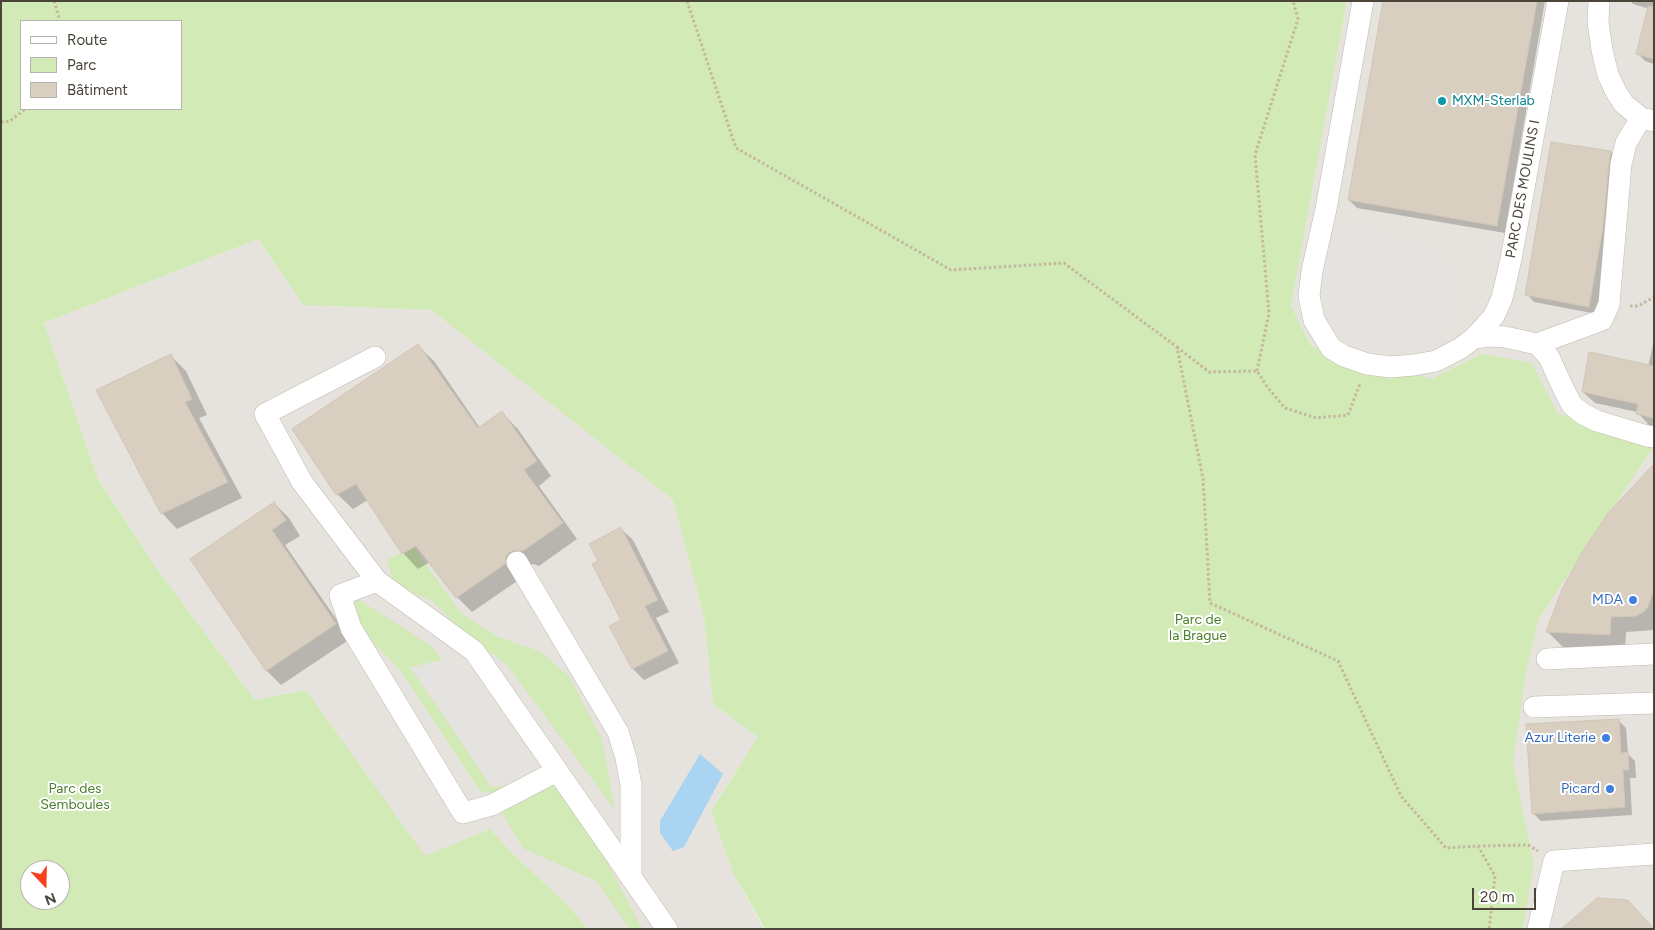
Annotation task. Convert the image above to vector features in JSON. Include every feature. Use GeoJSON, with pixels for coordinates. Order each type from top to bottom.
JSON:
{"type":"FeatureCollection","features":[{"type":"Feature","properties":{"kind":"lane","name":"PARC DES MOULINS I"},"geometry":{"type":"LineString","coordinates":[[1363,1],[1326,209],[1312,271],[1309,296],[1314,320],[1331,348],[1344,356],[1367,364],[1390,367],[1414,365],[1436,360],[1461,348],[1474,338],[1494,316],[1502,298],[1511,259],[1558,1]]}},
{"type":"Feature","properties":{"kind":"lane"},"geometry":{"type":"LineString","coordinates":[[1474,338],[1505,337],[1537,344],[1602,320],[1609,304],[1621,164],[1626,143],[1647,120],[1624,104],[1608,75],[1598,22],[1599,1]]}},
{"type":"Feature","properties":{"kind":"lane"},"geometry":{"type":"LineString","coordinates":[[1537,344],[1549,356],[1572,405],[1583,414],[1597,421],[1647,436],[1654,436]]}},
{"type":"Feature","properties":{"kind":"lane"},"geometry":{"type":"LineString","coordinates":[[375,357],[265,414],[302,482],[377,581],[474,651],[667,929]]}},
{"type":"Feature","properties":{"kind":"lane"},"geometry":{"type":"LineString","coordinates":[[517,562],[618,732],[631,784],[631,878]]}},
{"type":"Feature","properties":{"kind":"lane"},"geometry":{"type":"LineString","coordinates":[[377,581],[340,595],[350,628],[463,812],[492,805],[557,771]]}},
{"type":"Feature","properties":{"kind":"lane"},"geometry":{"type":"LineString","coordinates":[[1547,659],[1654,654]]}},
{"type":"Feature","properties":{"kind":"lane"},"geometry":{"type":"LineString","coordinates":[[1534,707],[1654,703]]}},
{"type":"Feature","properties":{"kind":"lane"},"geometry":{"type":"LineString","coordinates":[[1538,929],[1554,861],[1654,854]]}},
{"type":"Feature","properties":{"kind":"path"},"geometry":{"type":"LineString","coordinates":[[54,1],[60,20]]}},
{"type":"Feature","properties":{"kind":"path"},"geometry":{"type":"LineString","coordinates":[[687,1],[736,148],[951,270],[1064,263],[1209,372],[1257,371]]}},
{"type":"Feature","properties":{"kind":"path"},"geometry":{"type":"LineString","coordinates":[[1293,1],[1298,19],[1255,155],[1269,313],[1257,371],[1285,408],[1316,418],[1348,415],[1367,364]]}},
{"type":"Feature","properties":{"kind":"path"},"geometry":{"type":"LineString","coordinates":[[1,122],[10,121],[24,110]]}},
{"type":"Feature","properties":{"kind":"path"},"geometry":{"type":"LineString","coordinates":[[1177,347],[1203,479],[1210,603],[1338,661],[1401,796],[1446,848],[1528,845],[1554,861]]}},
{"type":"Feature","properties":{"kind":"path"},"geometry":{"type":"LineString","coordinates":[[1478,846],[1495,876],[1489,929]]}},
{"type":"Feature","properties":{"kind":"shaded area"},"geometry":{"type":"Polygon","coordinates":[[[1347,1],[1654,1],[1654,929],[1523,929],[1534,864],[1508,740],[1541,610],[1482,354],[1430,380],[1318,358],[1291,306],[1347,1]]]}},
{"type":"Feature","properties":{"kind":"shaded area"},"geometry":{"type":"Polygon","coordinates":[[[1336,224],[1423,249],[1448,272],[1449,316],[1437,334],[1389,353],[1364,346],[1348,338],[1345,327],[1327,324],[1320,276],[1336,224]]]}},
{"type":"Feature","properties":{"kind":"shaded area"},"geometry":{"type":"Polygon","coordinates":[[[258,239],[303,305],[431,310],[673,500],[704,617],[713,704],[758,737],[711,811],[733,873],[764,929],[588,929],[567,904],[516,857],[490,829],[425,857],[306,690],[255,700],[158,570],[98,479],[44,323],[258,239]]]}},
{"type":"Feature","properties":{"kind":"shaded area"},"geometry":{"type":"Polygon","coordinates":[[[442,660],[473,674],[536,764],[491,787],[412,668],[442,660]]]}},
{"type":"Feature","properties":{"kind":"green space"},"geometry":{"type":"Polygon","coordinates":[[[1,1],[1347,1],[1291,306],[1312,347],[1431,379],[1482,354],[1532,363],[1558,414],[1654,440],[1654,446],[1539,618],[1526,671],[1513,763],[1534,864],[1523,929],[765,929],[733,873],[711,811],[758,737],[713,704],[704,617],[673,500],[431,310],[303,305],[258,239],[44,323],[98,479],[158,570],[255,700],[306,690],[425,856],[490,829],[516,857],[567,904],[588,929],[1,929],[1,1]]]}},
{"type":"Feature","properties":{"kind":"green space"},"geometry":{"type":"Polygon","coordinates":[[[413,547],[461,613],[498,637],[541,652],[569,676],[602,739],[615,810],[507,665],[458,628],[433,601],[408,591],[393,580],[387,560],[413,547]]]}},
{"type":"Feature","properties":{"kind":"green space"},"geometry":{"type":"Polygon","coordinates":[[[358,599],[431,646],[442,660],[410,667],[491,787],[506,786],[497,792],[481,792],[400,670],[363,633],[352,606],[358,599]]]}},
{"type":"Feature","properties":{"kind":"green space"},"geometry":{"type":"Polygon","coordinates":[[[560,786],[584,818],[642,929],[630,929],[596,881],[523,848],[500,809],[541,787],[560,786]]]}},
{"type":"Feature","properties":{"kind":"water"},"geometry":{"type":"Polygon","coordinates":[[[700,754],[723,774],[684,847],[673,851],[660,833],[660,821],[700,754]]]}},
{"type":"Feature","properties":{"kind":"building","name":"MXM-Sterlab"},"geometry":{"type":"Polygon","coordinates":[[[1383,1],[1537,1],[1497,226],[1348,200],[1383,1]]]}},
{"type":"Feature","properties":{"kind":"building"},"geometry":{"type":"Polygon","coordinates":[[[1648,6],[1654,7],[1654,59],[1636,54],[1648,6]]]}},
{"type":"Feature","properties":{"kind":"building"},"geometry":{"type":"Polygon","coordinates":[[[1551,142],[1611,151],[1603,227],[1589,307],[1525,295],[1551,142]]]}},
{"type":"Feature","properties":{"kind":"building"},"geometry":{"type":"Polygon","coordinates":[[[418,344],[478,428],[502,411],[537,461],[524,470],[563,523],[523,551],[516,550],[510,552],[506,556],[505,564],[456,598],[416,546],[402,554],[356,484],[336,495],[292,429],[418,344]]]}},
{"type":"Feature","properties":{"kind":"building"},"geometry":{"type":"Polygon","coordinates":[[[1589,352],[1654,366],[1654,418],[1636,414],[1638,404],[1582,392],[1589,352]]]}},
{"type":"Feature","properties":{"kind":"building"},"geometry":{"type":"Polygon","coordinates":[[[171,354],[192,399],[185,402],[228,482],[161,514],[96,390],[171,354]]]}},
{"type":"Feature","properties":{"kind":"building"},"geometry":{"type":"Polygon","coordinates":[[[1654,464],[1654,588],[1648,607],[1636,616],[1611,617],[1610,635],[1546,632],[1562,589],[1584,549],[1609,512],[1654,464]]]}},
{"type":"Feature","properties":{"kind":"building"},"geometry":{"type":"Polygon","coordinates":[[[274,502],[286,520],[272,530],[336,624],[266,671],[190,559],[274,502]]]}},
{"type":"Feature","properties":{"kind":"building"},"geometry":{"type":"Polygon","coordinates":[[[621,527],[658,600],[645,606],[668,651],[632,669],[609,626],[621,620],[592,564],[598,561],[589,544],[621,527]]]}},
{"type":"Feature","properties":{"kind":"building"},"geometry":{"type":"Polygon","coordinates":[[[1619,719],[1621,753],[1628,752],[1629,770],[1623,770],[1625,807],[1532,814],[1526,724],[1619,719]]]}},
{"type":"Feature","properties":{"kind":"building"},"geometry":{"type":"Polygon","coordinates":[[[1597,898],[1628,900],[1654,929],[1561,929],[1597,898]]]}},
{"type":"Feature","properties":{"kind":"place","name":"MXM-Sterlab"},"geometry":{"type":"Point","coordinates":[1442,101]}},
{"type":"Feature","properties":{"kind":"place","name":"MDA"},"geometry":{"type":"Point","coordinates":[1633,600]}},
{"type":"Feature","properties":{"kind":"place","name":"Azur Literie"},"geometry":{"type":"Point","coordinates":[1606,738]}},
{"type":"Feature","properties":{"kind":"place","name":"Picard"},"geometry":{"type":"Point","coordinates":[1610,789]}},
{"type":"Feature","properties":{"kind":"park label","name":"Parc de la Brague"},"geometry":{"type":"Point","coordinates":[1198,628]}},
{"type":"Feature","properties":{"kind":"park label","name":"Parc des Semboules"},"geometry":{"type":"Point","coordinates":[75,798]}}]}
